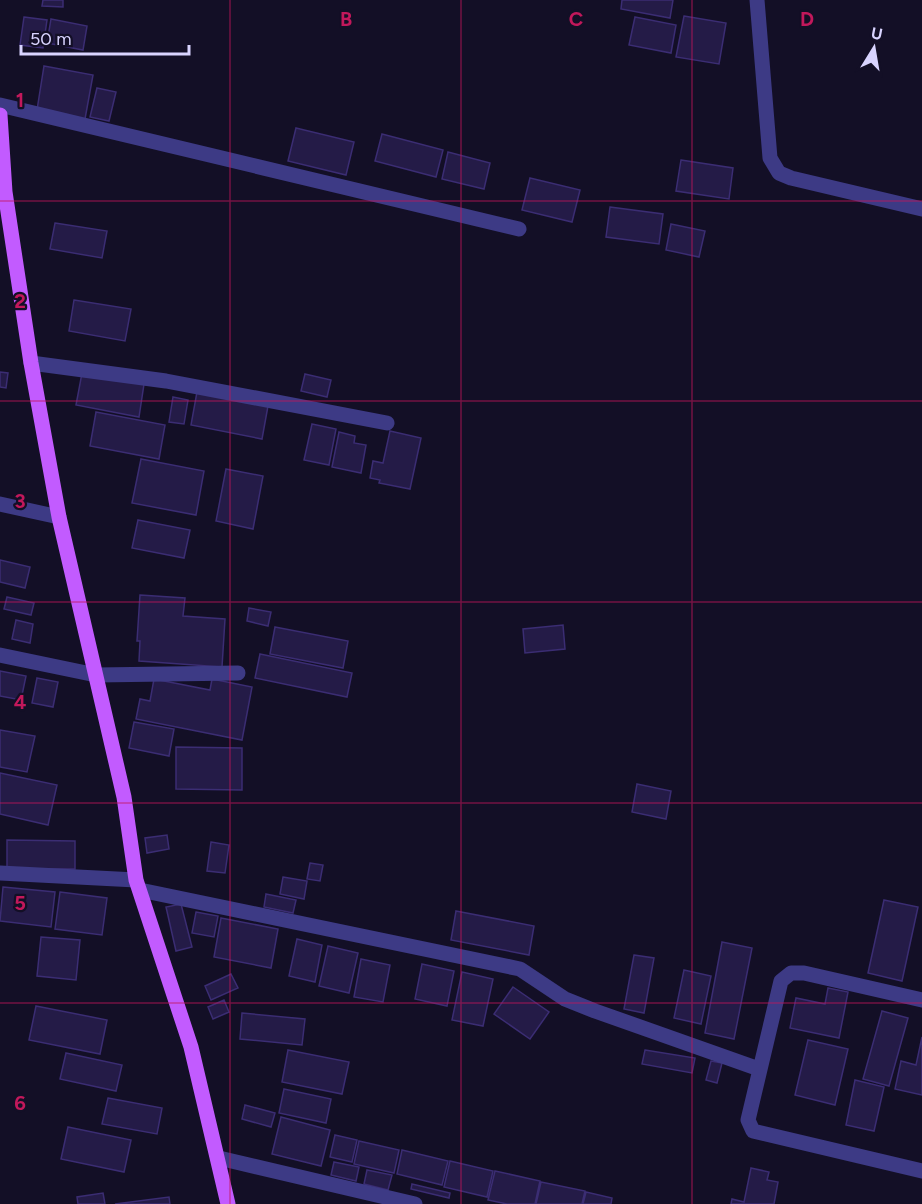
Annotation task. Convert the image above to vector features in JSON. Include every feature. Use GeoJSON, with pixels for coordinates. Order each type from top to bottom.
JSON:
{"type":"FeatureCollection","features":[{"type":"Feature","properties":{"kind":"main road"},"geometry":{"type":"LineString","coordinates":[[0,116],[5,192],[31,363],[59,517],[124,797],[138,885],[191,1047],[228,1204]]}},
{"type":"Feature","properties":{"kind":"street"},"geometry":{"type":"LineString","coordinates":[[758,0],[770,158],[778,172],[791,178],[922,209]]}},
{"type":"Feature","properties":{"kind":"street"},"geometry":{"type":"LineString","coordinates":[[0,105],[519,229]]}},
{"type":"Feature","properties":{"kind":"street"},"geometry":{"type":"LineString","coordinates":[[31,363],[166,381],[387,423]]}},
{"type":"Feature","properties":{"kind":"street"},"geometry":{"type":"LineString","coordinates":[[0,504],[59,517]]}},
{"type":"Feature","properties":{"kind":"street"},"geometry":{"type":"LineString","coordinates":[[0,655],[96,675],[238,674]]}},
{"type":"Feature","properties":{"kind":"street"},"geometry":{"type":"LineString","coordinates":[[0,873],[138,885],[520,969],[566,999],[759,1069]]}},
{"type":"Feature","properties":{"kind":"street"},"geometry":{"type":"LineString","coordinates":[[922,1000],[804,973],[791,973],[781,981],[748,1120],[753,1131],[922,1171]]}},
{"type":"Feature","properties":{"kind":"street"},"geometry":{"type":"LineString","coordinates":[[219,1158],[416,1204]]}},
{"type":"Feature","properties":{"kind":"building"},"geometry":{"type":"Polygon","coordinates":[[[43,0],[63,0],[63,7],[42,6],[43,0]]]}},
{"type":"Feature","properties":{"kind":"building"},"geometry":{"type":"Polygon","coordinates":[[[622,0],[673,0],[670,18],[621,9],[622,0]]]}},
{"type":"Feature","properties":{"kind":"building"},"geometry":{"type":"Polygon","coordinates":[[[684,16],[726,23],[719,64],[676,57],[684,16]]]}},
{"type":"Feature","properties":{"kind":"building"},"geometry":{"type":"Polygon","coordinates":[[[24,17],[47,20],[43,48],[20,45],[24,17]]]}},
{"type":"Feature","properties":{"kind":"building"},"geometry":{"type":"Polygon","coordinates":[[[635,17],[676,25],[671,53],[629,45],[635,17]]]}},
{"type":"Feature","properties":{"kind":"building"},"geometry":{"type":"Polygon","coordinates":[[[51,19],[87,26],[83,50],[47,43],[51,19]]]}},
{"type":"Feature","properties":{"kind":"building"},"geometry":{"type":"Polygon","coordinates":[[[44,66],[93,75],[85,119],[37,110],[44,66]]]}},
{"type":"Feature","properties":{"kind":"building"},"geometry":{"type":"Polygon","coordinates":[[[97,88],[116,92],[109,121],[90,117],[97,88]]]}},
{"type":"Feature","properties":{"kind":"building"},"geometry":{"type":"Polygon","coordinates":[[[296,128],[354,142],[346,175],[288,161],[296,128]]]}},
{"type":"Feature","properties":{"kind":"building"},"geometry":{"type":"Polygon","coordinates":[[[382,134],[443,150],[436,177],[375,161],[382,134]]]}},
{"type":"Feature","properties":{"kind":"building"},"geometry":{"type":"Polygon","coordinates":[[[448,152],[490,163],[484,189],[442,179],[448,152]]]}},
{"type":"Feature","properties":{"kind":"building"},"geometry":{"type":"Polygon","coordinates":[[[681,160],[733,168],[729,199],[676,191],[681,160]]]}},
{"type":"Feature","properties":{"kind":"building"},"geometry":{"type":"Polygon","coordinates":[[[530,178],[580,190],[572,222],[522,210],[530,178]]]}},
{"type":"Feature","properties":{"kind":"building"},"geometry":{"type":"Polygon","coordinates":[[[610,207],[663,214],[659,244],[606,237],[610,207]]]}},
{"type":"Feature","properties":{"kind":"building"},"geometry":{"type":"Polygon","coordinates":[[[55,223],[107,231],[102,258],[50,249],[55,223]]]}},
{"type":"Feature","properties":{"kind":"building"},"geometry":{"type":"Polygon","coordinates":[[[671,224],[705,231],[699,257],[666,250],[671,224]]]}},
{"type":"Feature","properties":{"kind":"building"},"geometry":{"type":"Polygon","coordinates":[[[74,300],[131,309],[125,341],[69,331],[74,300]]]}},
{"type":"Feature","properties":{"kind":"building"},"geometry":{"type":"Polygon","coordinates":[[[0,372],[8,373],[6,388],[0,387],[0,372]]]}},
{"type":"Feature","properties":{"kind":"building"},"geometry":{"type":"Polygon","coordinates":[[[82,373],[144,384],[139,417],[76,405],[82,373]]]}},
{"type":"Feature","properties":{"kind":"building"},"geometry":{"type":"Polygon","coordinates":[[[305,374],[331,380],[327,397],[301,391],[305,374]]]}},
{"type":"Feature","properties":{"kind":"building"},"geometry":{"type":"Polygon","coordinates":[[[197,392],[268,406],[262,439],[191,425],[197,392]]]}},
{"type":"Feature","properties":{"kind":"building"},"geometry":{"type":"Polygon","coordinates":[[[173,397],[188,400],[184,424],[169,422],[173,397]]]}},
{"type":"Feature","properties":{"kind":"building"},"geometry":{"type":"Polygon","coordinates":[[[96,412],[165,425],[159,459],[90,446],[96,412]]]}},
{"type":"Feature","properties":{"kind":"building"},"geometry":{"type":"Polygon","coordinates":[[[312,424],[336,429],[329,465],[304,460],[312,424]]]}},
{"type":"Feature","properties":{"kind":"building"},"geometry":{"type":"Polygon","coordinates":[[[390,431],[421,438],[410,489],[379,483],[380,480],[370,478],[373,461],[383,463],[390,431]]]}},
{"type":"Feature","properties":{"kind":"building"},"geometry":{"type":"Polygon","coordinates":[[[339,432],[355,436],[354,443],[366,445],[361,473],[332,467],[339,432]]]}},
{"type":"Feature","properties":{"kind":"building"},"geometry":{"type":"Polygon","coordinates":[[[141,459],[204,471],[196,515],[132,503],[141,459]]]}},
{"type":"Feature","properties":{"kind":"building"},"geometry":{"type":"Polygon","coordinates":[[[226,469],[263,476],[253,529],[216,521],[226,469]]]}},
{"type":"Feature","properties":{"kind":"building"},"geometry":{"type":"Polygon","coordinates":[[[138,520],[190,530],[184,558],[132,548],[138,520]]]}},
{"type":"Feature","properties":{"kind":"building"},"geometry":{"type":"Polygon","coordinates":[[[0,560],[30,567],[25,588],[0,582],[0,560]]]}},
{"type":"Feature","properties":{"kind":"building"},"geometry":{"type":"Polygon","coordinates":[[[140,595],[185,598],[183,616],[225,619],[222,667],[139,661],[140,641],[137,641],[140,595]]]}},
{"type":"Feature","properties":{"kind":"building"},"geometry":{"type":"Polygon","coordinates":[[[7,597],[34,603],[31,615],[4,609],[7,597]]]}},
{"type":"Feature","properties":{"kind":"building"},"geometry":{"type":"Polygon","coordinates":[[[249,608],[271,612],[268,626],[247,621],[249,608]]]}},
{"type":"Feature","properties":{"kind":"building"},"geometry":{"type":"Polygon","coordinates":[[[16,620],[33,624],[30,643],[12,639],[16,620]]]}},
{"type":"Feature","properties":{"kind":"building"},"geometry":{"type":"Polygon","coordinates":[[[563,625],[565,649],[525,653],[523,629],[563,625]]]}},
{"type":"Feature","properties":{"kind":"building"},"geometry":{"type":"Polygon","coordinates":[[[275,627],[348,641],[343,668],[270,654],[275,627]]]}},
{"type":"Feature","properties":{"kind":"building"},"geometry":{"type":"Polygon","coordinates":[[[260,654],[352,673],[347,697],[255,678],[260,654]]]}},
{"type":"Feature","properties":{"kind":"building"},"geometry":{"type":"Polygon","coordinates":[[[0,671],[26,676],[21,700],[0,696],[0,671]]]}},
{"type":"Feature","properties":{"kind":"building"},"geometry":{"type":"Polygon","coordinates":[[[37,678],[58,682],[53,707],[32,703],[37,678]]]}},
{"type":"Feature","properties":{"kind":"building"},"geometry":{"type":"Polygon","coordinates":[[[154,679],[210,690],[212,679],[252,687],[242,740],[136,719],[140,699],[150,701],[154,679]]]}},
{"type":"Feature","properties":{"kind":"building"},"geometry":{"type":"Polygon","coordinates":[[[134,722],[174,729],[169,756],[129,748],[134,722]]]}},
{"type":"Feature","properties":{"kind":"building"},"geometry":{"type":"Polygon","coordinates":[[[0,730],[35,736],[27,772],[0,767],[0,730]]]}},
{"type":"Feature","properties":{"kind":"building"},"geometry":{"type":"Polygon","coordinates":[[[176,747],[242,748],[242,790],[176,789],[176,747]]]}},
{"type":"Feature","properties":{"kind":"building"},"geometry":{"type":"Polygon","coordinates":[[[0,773],[57,785],[48,825],[0,814],[0,773]]]}},
{"type":"Feature","properties":{"kind":"building"},"geometry":{"type":"Polygon","coordinates":[[[637,784],[671,791],[666,819],[632,812],[637,784]]]}},
{"type":"Feature","properties":{"kind":"building"},"geometry":{"type":"Polygon","coordinates":[[[167,835],[169,849],[147,853],[145,838],[167,835]]]}},
{"type":"Feature","properties":{"kind":"building"},"geometry":{"type":"Polygon","coordinates":[[[7,840],[75,841],[75,869],[7,869],[7,840]]]}},
{"type":"Feature","properties":{"kind":"building"},"geometry":{"type":"Polygon","coordinates":[[[211,842],[229,845],[225,873],[207,871],[211,842]]]}},
{"type":"Feature","properties":{"kind":"building"},"geometry":{"type":"Polygon","coordinates":[[[310,863],[323,865],[320,881],[307,879],[310,863]]]}},
{"type":"Feature","properties":{"kind":"building"},"geometry":{"type":"Polygon","coordinates":[[[283,877],[307,881],[304,899],[280,894],[283,877]]]}},
{"type":"Feature","properties":{"kind":"building"},"geometry":{"type":"Polygon","coordinates":[[[3,887],[55,892],[51,927],[0,921],[3,887]]]}},
{"type":"Feature","properties":{"kind":"building"},"geometry":{"type":"Polygon","coordinates":[[[60,892],[107,898],[102,935],[55,929],[60,892]]]}},
{"type":"Feature","properties":{"kind":"building"},"geometry":{"type":"Polygon","coordinates":[[[266,894],[296,900],[293,913],[264,907],[266,894]]]}},
{"type":"Feature","properties":{"kind":"building"},"geometry":{"type":"Polygon","coordinates":[[[884,900],[918,907],[902,981],[868,973],[884,900]]]}},
{"type":"Feature","properties":{"kind":"building"},"geometry":{"type":"Polygon","coordinates":[[[181,904],[192,947],[176,951],[166,907],[181,904]]]}},
{"type":"Feature","properties":{"kind":"building"},"geometry":{"type":"Polygon","coordinates":[[[456,911],[534,926],[529,955],[451,940],[456,911]]]}},
{"type":"Feature","properties":{"kind":"building"},"geometry":{"type":"Polygon","coordinates":[[[196,912],[218,916],[214,937],[192,933],[196,912]]]}},
{"type":"Feature","properties":{"kind":"building"},"geometry":{"type":"Polygon","coordinates":[[[221,918],[278,929],[271,968],[214,957],[221,918]]]}},
{"type":"Feature","properties":{"kind":"building"},"geometry":{"type":"Polygon","coordinates":[[[41,937],[80,940],[76,980],[37,976],[41,937]]]}},
{"type":"Feature","properties":{"kind":"building"},"geometry":{"type":"Polygon","coordinates":[[[297,939],[322,945],[315,982],[289,976],[297,939]]]}},
{"type":"Feature","properties":{"kind":"building"},"geometry":{"type":"Polygon","coordinates":[[[722,942],[752,948],[734,1039],[705,1033],[722,942]]]}},
{"type":"Feature","properties":{"kind":"building"},"geometry":{"type":"Polygon","coordinates":[[[328,946],[358,953],[349,993],[319,986],[328,946]]]}},
{"type":"Feature","properties":{"kind":"building"},"geometry":{"type":"Polygon","coordinates":[[[634,955],[654,958],[644,1013],[624,1009],[634,955]]]}},
{"type":"Feature","properties":{"kind":"building"},"geometry":{"type":"Polygon","coordinates":[[[361,959],[390,965],[383,1002],[354,997],[361,959]]]}},
{"type":"Feature","properties":{"kind":"building"},"geometry":{"type":"Polygon","coordinates":[[[422,964],[454,971],[447,1006],[415,999],[422,964]]]}},
{"type":"Feature","properties":{"kind":"building"},"geometry":{"type":"Polygon","coordinates":[[[684,970],[711,976],[701,1024],[674,1018],[684,970]]]}},
{"type":"Feature","properties":{"kind":"building"},"geometry":{"type":"Polygon","coordinates":[[[462,972],[493,979],[483,1026],[452,1020],[462,972]]]}},
{"type":"Feature","properties":{"kind":"building"},"geometry":{"type":"Polygon","coordinates":[[[231,974],[238,988],[211,1000],[205,986],[231,974]]]}},
{"type":"Feature","properties":{"kind":"building"},"geometry":{"type":"Polygon","coordinates":[[[513,987],[549,1012],[530,1039],[494,1014],[513,987]]]}},
{"type":"Feature","properties":{"kind":"building"},"geometry":{"type":"Polygon","coordinates":[[[828,988],[848,992],[839,1038],[790,1028],[796,998],[825,1004],[828,988]]]}},
{"type":"Feature","properties":{"kind":"building"},"geometry":{"type":"Polygon","coordinates":[[[224,1000],[229,1012],[213,1019],[208,1007],[224,1000]]]}},
{"type":"Feature","properties":{"kind":"building"},"geometry":{"type":"Polygon","coordinates":[[[36,1006],[107,1020],[100,1054],[29,1040],[36,1006]]]}},
{"type":"Feature","properties":{"kind":"building"},"geometry":{"type":"Polygon","coordinates":[[[882,1011],[908,1018],[889,1086],[863,1079],[882,1011]]]}},
{"type":"Feature","properties":{"kind":"building"},"geometry":{"type":"Polygon","coordinates":[[[242,1013],[305,1019],[302,1045],[240,1039],[242,1013]]]}},
{"type":"Feature","properties":{"kind":"building"},"geometry":{"type":"Polygon","coordinates":[[[922,1037],[922,1095],[895,1089],[901,1061],[916,1065],[922,1037]]]}},
{"type":"Feature","properties":{"kind":"building"},"geometry":{"type":"Polygon","coordinates":[[[808,1040],[848,1049],[835,1105],[795,1095],[808,1040]]]}},
{"type":"Feature","properties":{"kind":"building"},"geometry":{"type":"Polygon","coordinates":[[[288,1050],[349,1062],[342,1094],[282,1082],[288,1050]]]}},
{"type":"Feature","properties":{"kind":"building"},"geometry":{"type":"Polygon","coordinates":[[[645,1050],[695,1058],[692,1073],[642,1064],[645,1050]]]}},
{"type":"Feature","properties":{"kind":"building"},"geometry":{"type":"Polygon","coordinates":[[[66,1053],[122,1065],[116,1091],[60,1079],[66,1053]]]}},
{"type":"Feature","properties":{"kind":"building"},"geometry":{"type":"Polygon","coordinates":[[[711,1061],[722,1063],[717,1083],[706,1080],[711,1061]]]}},
{"type":"Feature","properties":{"kind":"building"},"geometry":{"type":"Polygon","coordinates":[[[855,1080],[884,1087],[874,1131],[846,1125],[855,1080]]]}},
{"type":"Feature","properties":{"kind":"building"},"geometry":{"type":"Polygon","coordinates":[[[284,1089],[331,1099],[326,1123],[279,1113],[284,1089]]]}},
{"type":"Feature","properties":{"kind":"building"},"geometry":{"type":"Polygon","coordinates":[[[108,1098],[162,1108],[157,1134],[102,1124],[108,1098]]]}},
{"type":"Feature","properties":{"kind":"building"},"geometry":{"type":"Polygon","coordinates":[[[245,1105],[275,1113],[271,1127],[242,1119],[245,1105]]]}},
{"type":"Feature","properties":{"kind":"building"},"geometry":{"type":"Polygon","coordinates":[[[281,1117],[330,1130],[321,1166],[272,1154],[281,1117]]]}},
{"type":"Feature","properties":{"kind":"building"},"geometry":{"type":"Polygon","coordinates":[[[68,1127],[131,1140],[124,1172],[61,1159],[68,1127]]]}},
{"type":"Feature","properties":{"kind":"building"},"geometry":{"type":"Polygon","coordinates":[[[335,1135],[357,1140],[352,1162],[330,1157],[335,1135]]]}},
{"type":"Feature","properties":{"kind":"building"},"geometry":{"type":"Polygon","coordinates":[[[359,1141],[399,1150],[394,1173],[354,1164],[359,1141]]]}},
{"type":"Feature","properties":{"kind":"building"},"geometry":{"type":"Polygon","coordinates":[[[402,1150],[448,1161],[442,1185],[397,1174],[402,1150]]]}},
{"type":"Feature","properties":{"kind":"building"},"geometry":{"type":"Polygon","coordinates":[[[450,1161],[493,1171],[487,1197],[444,1187],[450,1161]]]}},
{"type":"Feature","properties":{"kind":"building"},"geometry":{"type":"Polygon","coordinates":[[[334,1162],[359,1167],[356,1181],[331,1175],[334,1162]]]}},
{"type":"Feature","properties":{"kind":"building"},"geometry":{"type":"Polygon","coordinates":[[[751,1168],[769,1172],[767,1180],[778,1182],[774,1204],[731,1204],[732,1199],[744,1202],[751,1168]]]}},
{"type":"Feature","properties":{"kind":"building"},"geometry":{"type":"Polygon","coordinates":[[[367,1170],[392,1175],[388,1190],[364,1184],[367,1170]]]}},
{"type":"Feature","properties":{"kind":"building"},"geometry":{"type":"Polygon","coordinates":[[[495,1171],[540,1181],[535,1204],[507,1204],[488,1200],[495,1171]]]}},
{"type":"Feature","properties":{"kind":"building"},"geometry":{"type":"Polygon","coordinates":[[[541,1182],[585,1191],[582,1204],[536,1204],[541,1182]]]}},
{"type":"Feature","properties":{"kind":"building"},"geometry":{"type":"Polygon","coordinates":[[[412,1184],[450,1193],[449,1198],[411,1189],[412,1184]]]}},
{"type":"Feature","properties":{"kind":"building"},"geometry":{"type":"Polygon","coordinates":[[[586,1192],[612,1198],[611,1204],[583,1204],[586,1192]]]}},
{"type":"Feature","properties":{"kind":"building"},"geometry":{"type":"Polygon","coordinates":[[[103,1193],[105,1204],[78,1204],[77,1197],[103,1193]]]}},
{"type":"Feature","properties":{"kind":"building"},"geometry":{"type":"Polygon","coordinates":[[[169,1197],[170,1204],[115,1204],[169,1197]]]}}]}
